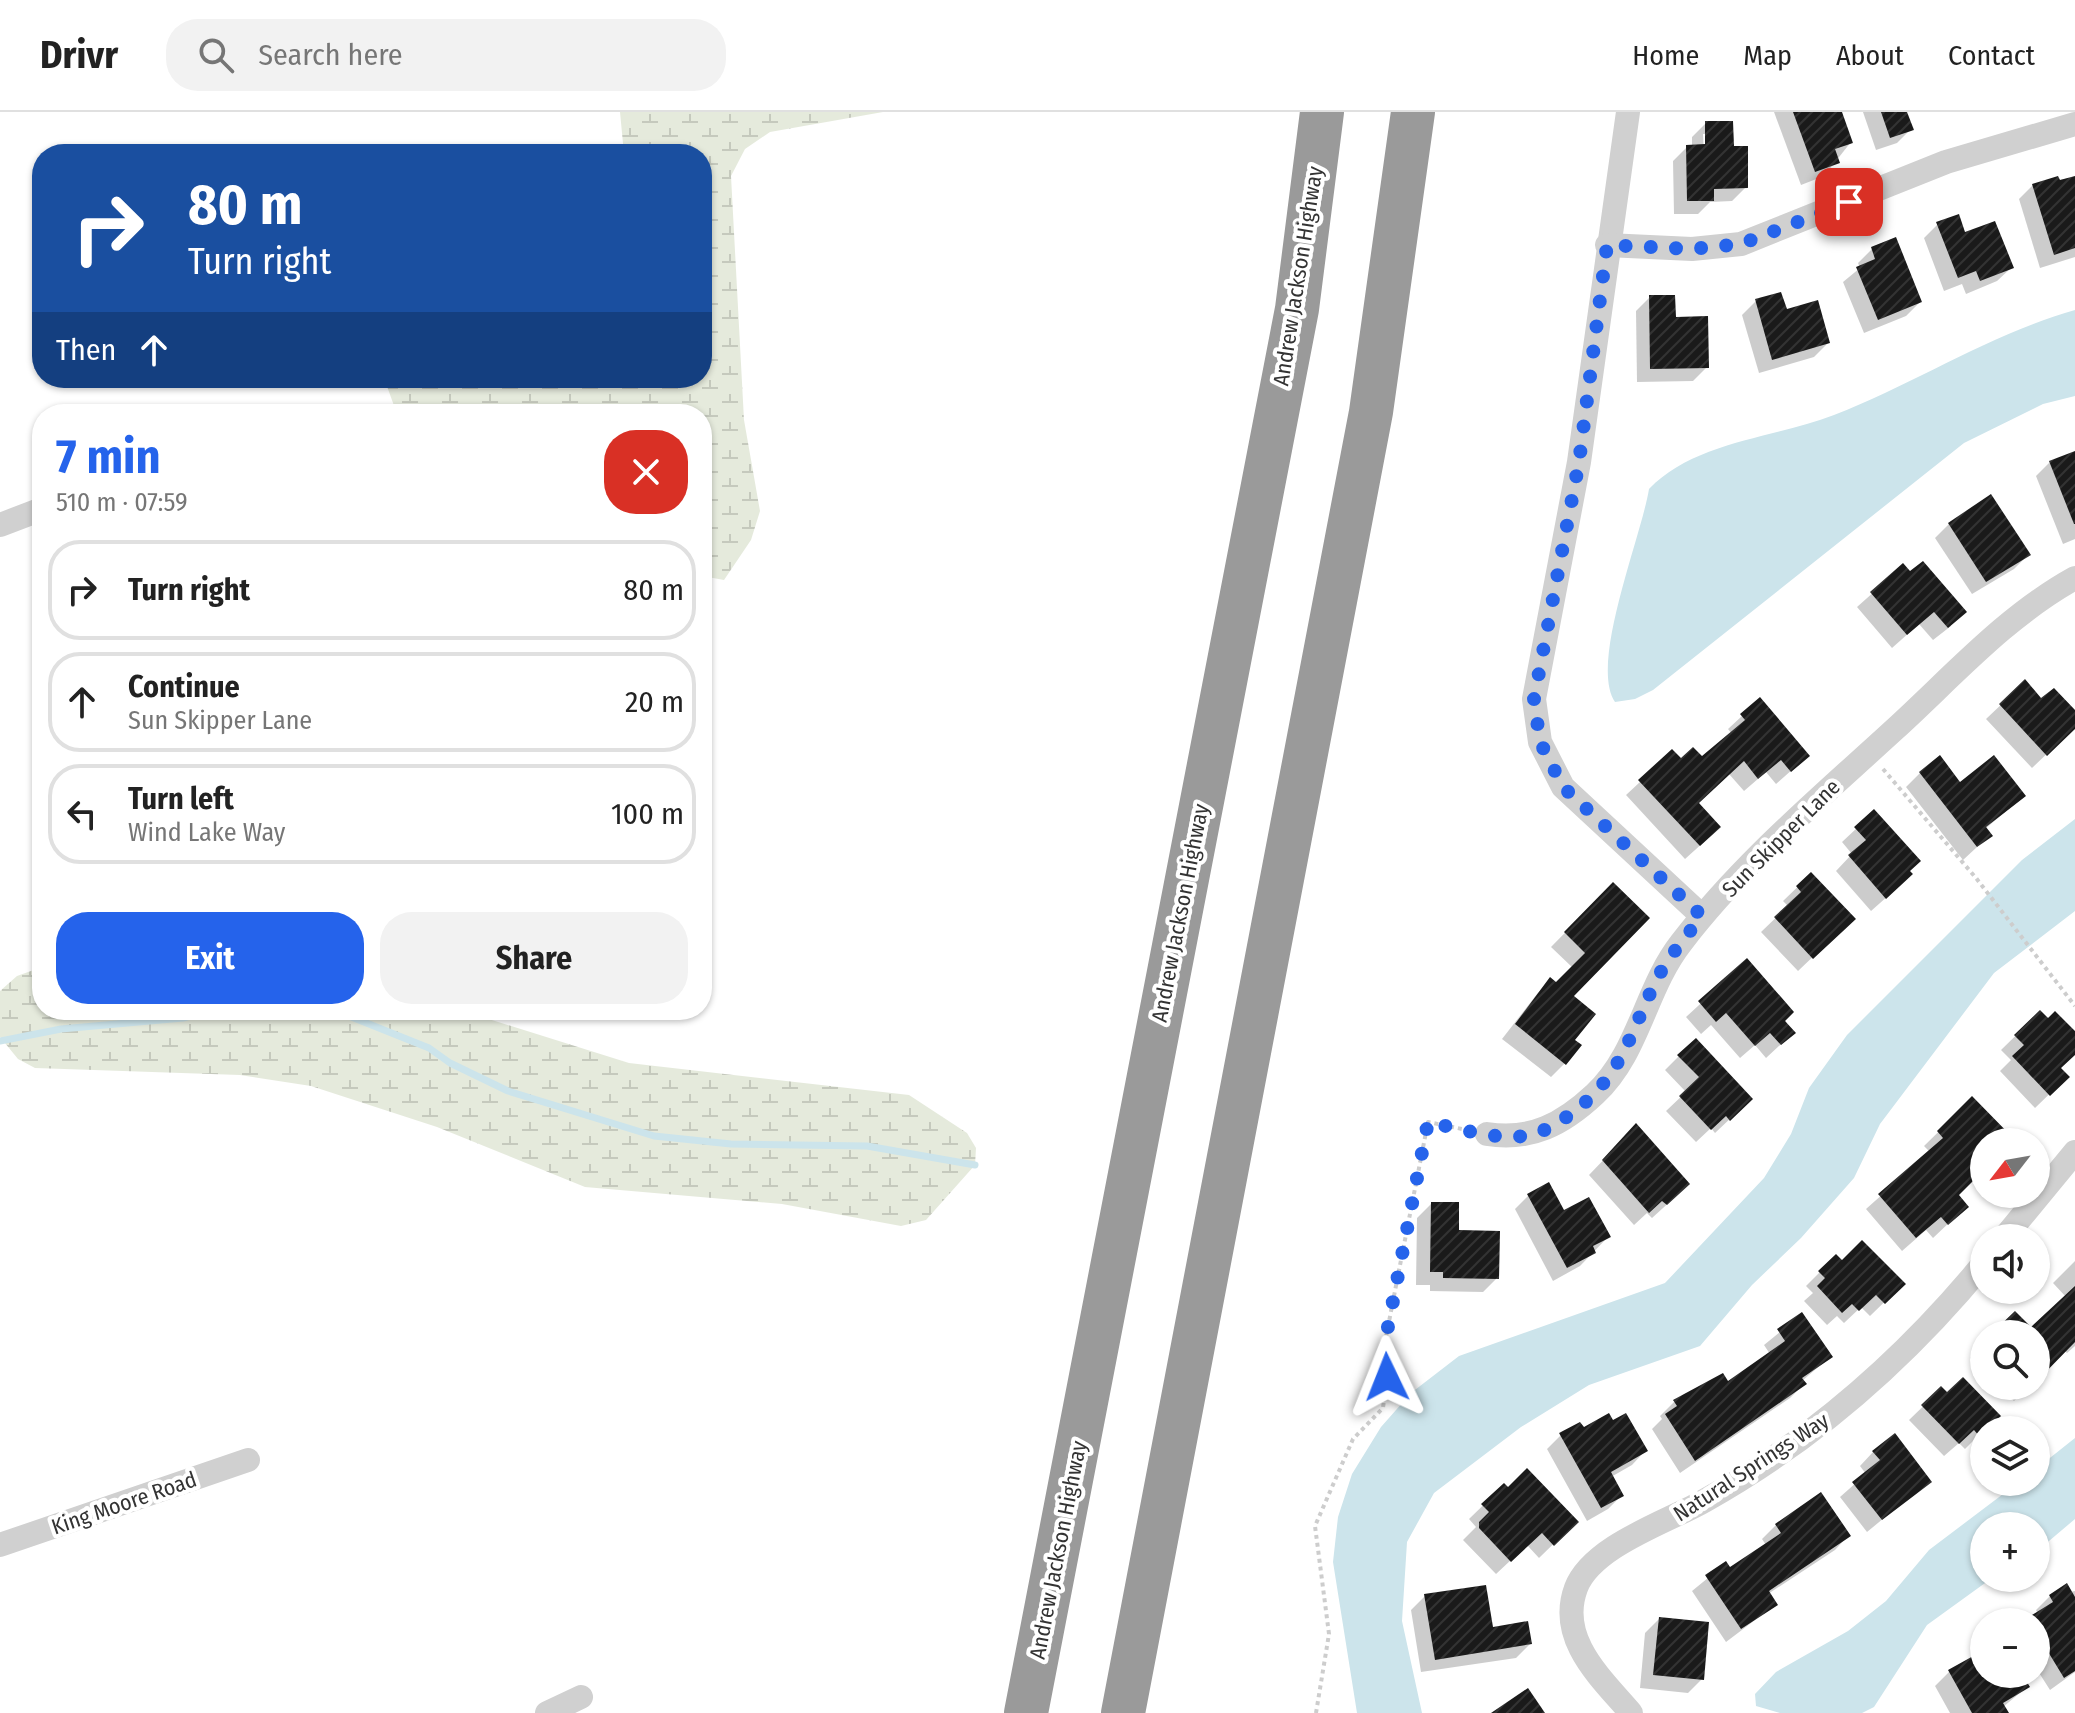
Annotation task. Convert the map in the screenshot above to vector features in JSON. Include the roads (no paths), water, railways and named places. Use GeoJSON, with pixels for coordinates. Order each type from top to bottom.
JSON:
{"type":"FeatureCollection","features":[{"type":"Feature","properties":{"kind":"highway","name":"Andrew Jackson Highway"},"geometry":{"type":"LineString","coordinates":[[1026,1713],[1297,309],[1322,112]]}},
{"type":"Feature","properties":{"kind":"highway"},"geometry":{"type":"LineString","coordinates":[[1123,1713],[1371,412],[1413,112]]}},
{"type":"Feature","properties":{"kind":"street"},"geometry":{"type":"LineString","coordinates":[[1628,112],[1579,462],[1540,666],[1535,721],[1550,766],[1563,787],[1702,916]]}},
{"type":"Feature","properties":{"kind":"street"},"geometry":{"type":"LineString","coordinates":[[1607,245],[1692,249],[1741,244],[1946,162],[2075,124]]}},
{"type":"Feature","properties":{"kind":"street"},"geometry":{"type":"LineString","coordinates":[[0,525],[32,513]]}},
{"type":"Feature","properties":{"kind":"street","name":"Sun Skipper Lane"},"geometry":{"type":"LineString","coordinates":[[1487,1134],[1504,1137],[1538,1133],[1558,1123],[1599,1091],[1625,1055],[1666,963],[1702,916],[1814,802],[1991,640],[2042,598],[2075,578]]}},
{"type":"Feature","properties":{"kind":"street"},"geometry":{"type":"LineString","coordinates":[[2016,1224],[2075,1152]]}},
{"type":"Feature","properties":{"kind":"street","name":"Natural Springs Way"},"geometry":{"type":"LineString","coordinates":[[1631,1713],[1584,1658],[1577,1640],[1572,1605],[1584,1573],[1613,1548],[1730,1486],[1835,1414],[1915,1341],[1970,1279]]}},
{"type":"Feature","properties":{"kind":"street","name":"King Moore Road"},"geometry":{"type":"LineString","coordinates":[[0,1545],[248,1460]]}},
{"type":"Feature","properties":{"kind":"street"},"geometry":{"type":"LineString","coordinates":[[547,1713],[581,1697]]}},
{"type":"Feature","properties":{"kind":"water"},"geometry":{"type":"Polygon","coordinates":[[[2075,310],[2075,396],[2043,404],[1964,443],[1653,690],[1635,699],[1615,702],[1609,684],[1612,631],[1649,489],[1689,460],[1834,415],[1983,345],[2075,310]]]}},
{"type":"Feature","properties":{"kind":"water"},"geometry":{"type":"Polygon","coordinates":[[[2075,819],[2075,911],[1994,973],[1880,1124],[1854,1178],[1801,1238],[1752,1285],[1700,1346],[1589,1385],[1521,1427],[1434,1493],[1407,1542],[1402,1621],[1422,1713],[1357,1713],[1333,1562],[1338,1517],[1352,1474],[1381,1427],[1411,1393],[1459,1356],[1665,1283],[1764,1178],[1791,1134],[1809,1088],[1847,1035],[2022,860],[2075,819]]]}},
{"type":"Feature","properties":{"kind":"water"},"geometry":{"type":"Polygon","coordinates":[[[2075,1438],[2075,1519],[2050,1540],[2050,1512],[1979,1512],[2000,1496],[2050,1496],[2050,1458],[2075,1438]]]}},
{"type":"Feature","properties":{"kind":"water"},"geometry":{"type":"Polygon","coordinates":[[[1970,1519],[1970,1592],[1973,1592],[1927,1625],[1874,1707],[1862,1713],[1780,1713],[1756,1706],[1755,1694],[1776,1672],[1848,1631],[1886,1601],[1929,1550],[1970,1519]]]}},
{"type":"Feature","properties":{"kind":"waterway"},"geometry":{"type":"LineString","coordinates":[[0,1041],[61,1029],[161,1020]]}},
{"type":"Feature","properties":{"kind":"waterway"},"geometry":{"type":"LineString","coordinates":[[359,1020],[429,1048],[450,1063],[508,1091],[654,1136],[731,1144],[867,1146],[975,1165]]}}]}
